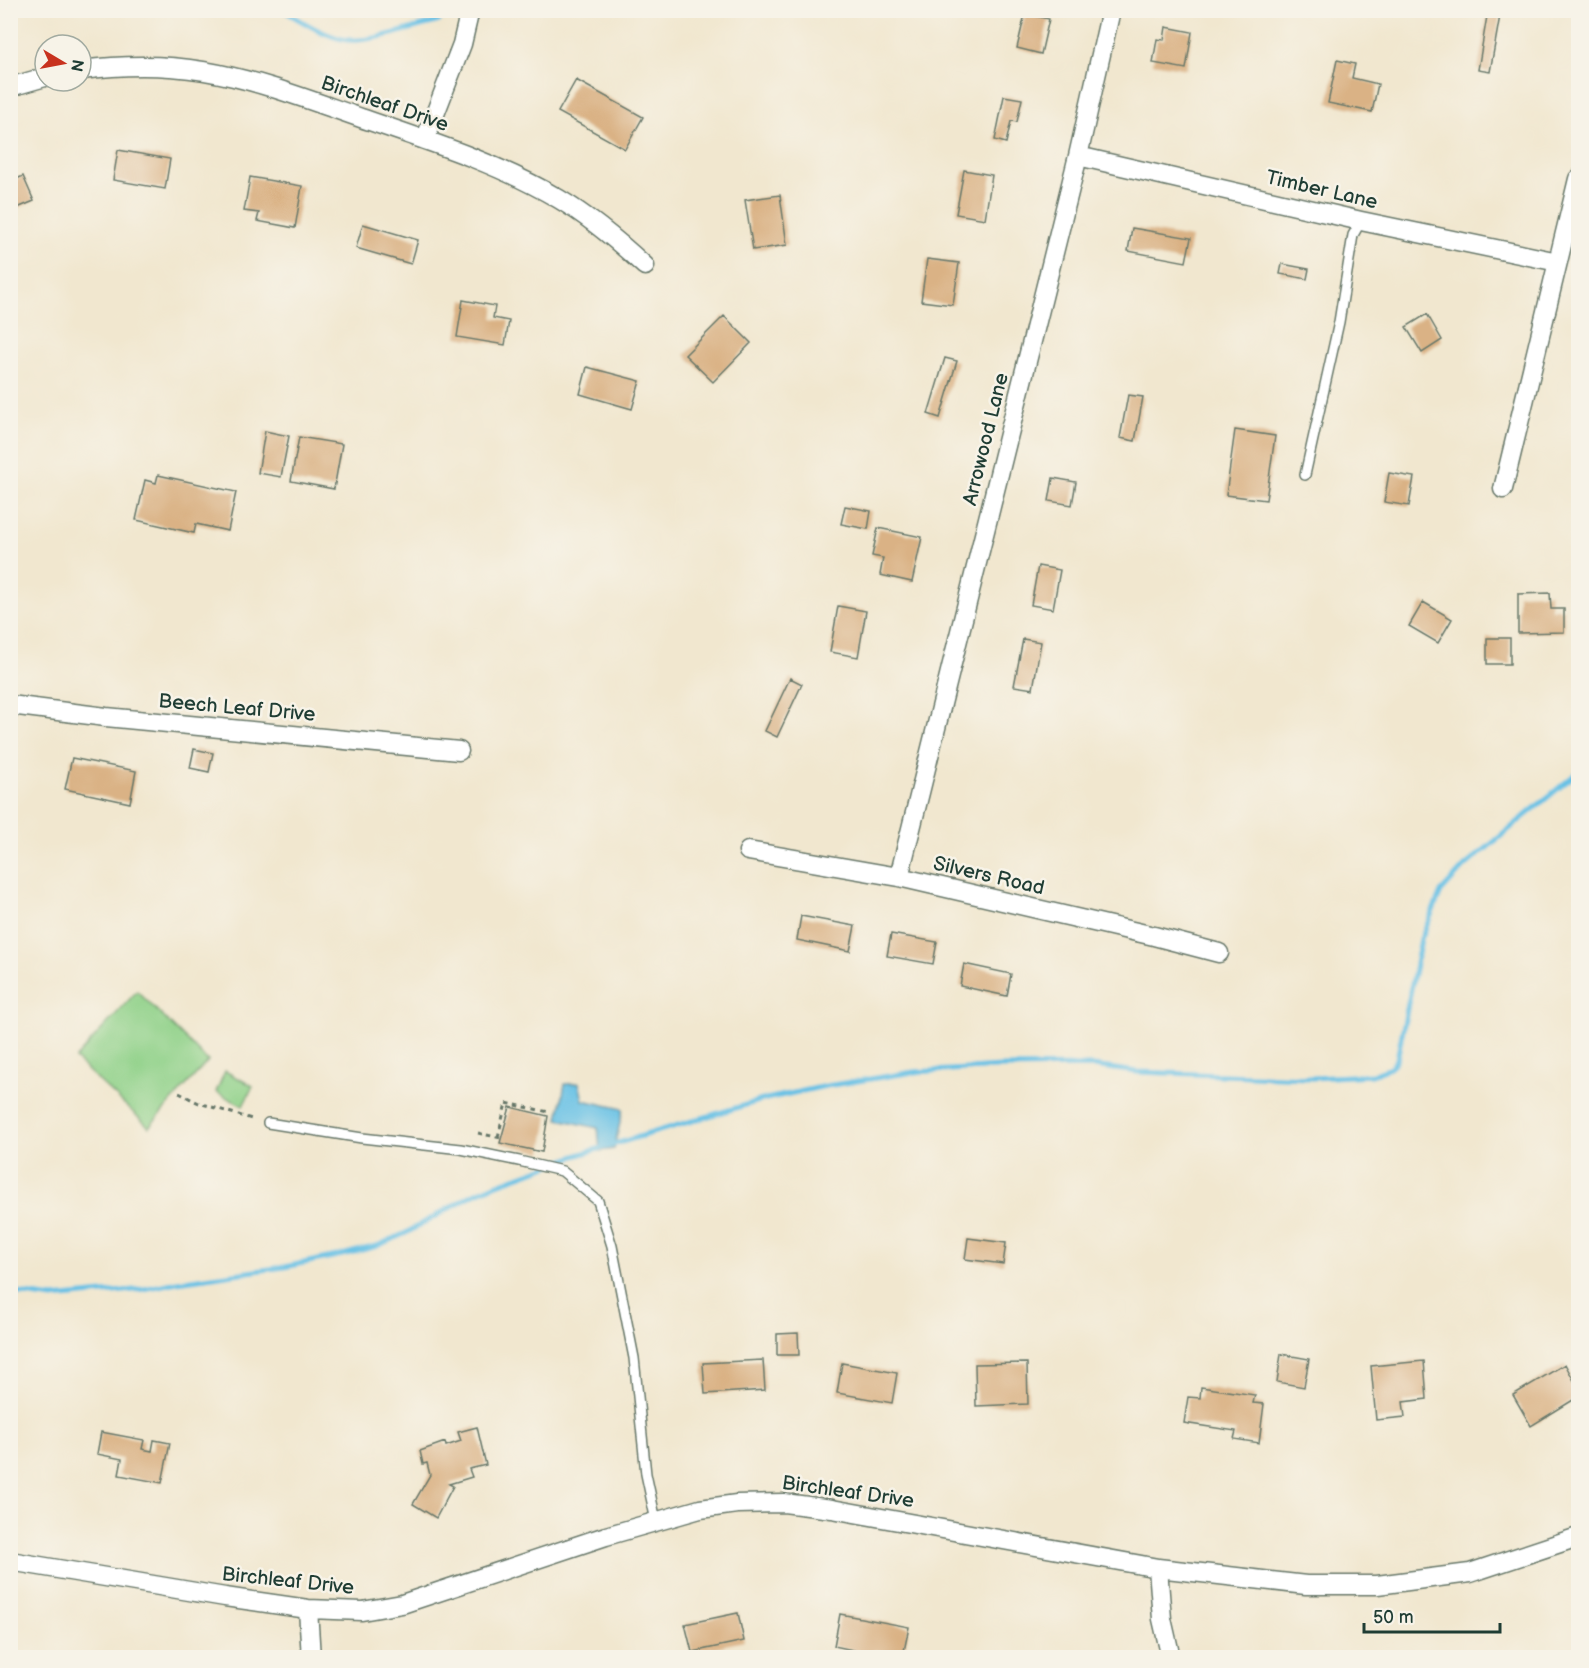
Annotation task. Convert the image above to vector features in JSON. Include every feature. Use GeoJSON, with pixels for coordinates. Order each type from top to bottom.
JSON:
{"type":"FeatureCollection","features":[{"type":"Feature","properties":{"kind":"street"},"geometry":{"type":"LineString","coordinates":[[425,140],[462,44],[470,10]]}},
{"type":"Feature","properties":{"kind":"street","name":"Arrowood Lane"},"geometry":{"type":"LineString","coordinates":[[899,877],[1078,156],[1111,10]]}},
{"type":"Feature","properties":{"kind":"street","name":"Birchleaf Drive"},"geometry":{"type":"LineString","coordinates":[[93,69],[135,66],[203,70],[272,88],[425,140],[500,168],[560,199],[612,236],[645,266]]}},
{"type":"Feature","properties":{"kind":"street"},"geometry":{"type":"LineString","coordinates":[[10,87],[33,80]]}},
{"type":"Feature","properties":{"kind":"street","name":"Timber Lane"},"geometry":{"type":"LineString","coordinates":[[1078,156],[1361,221],[1558,262]]}},
{"type":"Feature","properties":{"kind":"street"},"geometry":{"type":"LineString","coordinates":[[1503,489],[1578,180]]}},
{"type":"Feature","properties":{"kind":"street","name":"Beech Leaf Drive"},"geometry":{"type":"LineString","coordinates":[[10,705],[105,717],[459,751]]}},
{"type":"Feature","properties":{"kind":"street","name":"Silvers Road"},"geometry":{"type":"LineString","coordinates":[[748,851],[899,877],[1219,953]]}},
{"type":"Feature","properties":{"kind":"street","name":"Birchleaf Drive"},"geometry":{"type":"LineString","coordinates":[[10,1561],[225,1598],[308,1609],[362,1611],[402,1604],[656,1521],[700,1509],[737,1504],[784,1503],[894,1519],[1158,1568],[1306,1585],[1377,1585],[1470,1574],[1578,1537]]}},
{"type":"Feature","properties":{"kind":"street"},"geometry":{"type":"LineString","coordinates":[[1158,1568],[1162,1619],[1171,1658]]}},
{"type":"Feature","properties":{"kind":"street"},"geometry":{"type":"LineString","coordinates":[[308,1609],[311,1658]]}},
{"type":"Feature","properties":{"kind":"lane"},"geometry":{"type":"LineString","coordinates":[[1305,476],[1339,322],[1353,235],[1361,221]]}},
{"type":"Feature","properties":{"kind":"lane"},"geometry":{"type":"LineString","coordinates":[[268,1123],[362,1138],[461,1149],[562,1171],[598,1201],[612,1246],[630,1338],[646,1474],[656,1521]]}},
{"type":"Feature","properties":{"kind":"path"},"geometry":{"type":"LineString","coordinates":[[179,1093],[208,1106],[268,1123]]}},
{"type":"Feature","properties":{"kind":"path"},"geometry":{"type":"LineString","coordinates":[[478,1133],[500,1138],[506,1103],[549,1112]]}},
{"type":"Feature","properties":{"kind":"green space"},"geometry":{"type":"Polygon","coordinates":[[[137,991],[208,1061],[149,1127],[75,1059],[137,991]]]}},
{"type":"Feature","properties":{"kind":"green space"},"geometry":{"type":"Polygon","coordinates":[[[225,1071],[253,1086],[243,1106],[216,1092],[225,1071]]]}},
{"type":"Feature","properties":{"kind":"water"},"geometry":{"type":"Polygon","coordinates":[[[579,1083],[583,1100],[623,1109],[614,1149],[600,1151],[598,1128],[558,1119],[565,1084],[579,1083]]]}},
{"type":"Feature","properties":{"kind":"building"},"geometry":{"type":"Polygon","coordinates":[[[1488,10],[1501,10],[1490,72],[1478,70],[1488,10]]]}},
{"type":"Feature","properties":{"kind":"building"},"geometry":{"type":"Polygon","coordinates":[[[1025,14],[1049,19],[1041,54],[1017,48],[1025,14]]]}},
{"type":"Feature","properties":{"kind":"building"},"geometry":{"type":"Polygon","coordinates":[[[1166,27],[1192,32],[1186,69],[1153,63],[1157,39],[1164,40],[1166,27]]]}},
{"type":"Feature","properties":{"kind":"building"},"geometry":{"type":"Polygon","coordinates":[[[1337,60],[1355,64],[1352,78],[1378,84],[1372,112],[1328,103],[1337,60]]]}},
{"type":"Feature","properties":{"kind":"building"},"geometry":{"type":"Polygon","coordinates":[[[576,80],[643,117],[625,149],[558,112],[576,80]]]}},
{"type":"Feature","properties":{"kind":"building"},"geometry":{"type":"Polygon","coordinates":[[[1004,96],[1022,99],[1017,122],[1011,121],[1006,143],[995,140],[1004,96]]]}},
{"type":"Feature","properties":{"kind":"building"},"geometry":{"type":"Polygon","coordinates":[[[118,150],[170,159],[165,189],[113,180],[118,150]]]}},
{"type":"Feature","properties":{"kind":"building"},"geometry":{"type":"Polygon","coordinates":[[[964,170],[992,175],[985,219],[956,214],[964,170]]]}},
{"type":"Feature","properties":{"kind":"building"},"geometry":{"type":"Polygon","coordinates":[[[23,176],[34,201],[10,211],[10,182],[23,176]]]}},
{"type":"Feature","properties":{"kind":"building"},"geometry":{"type":"Polygon","coordinates":[[[250,177],[302,186],[295,228],[257,221],[259,213],[244,211],[250,177]]]}},
{"type":"Feature","properties":{"kind":"building"},"geometry":{"type":"Polygon","coordinates":[[[780,195],[787,245],[753,250],[745,200],[780,195]]]}},
{"type":"Feature","properties":{"kind":"building"},"geometry":{"type":"Polygon","coordinates":[[[363,224],[418,240],[411,264],[356,248],[363,224]]]}},
{"type":"Feature","properties":{"kind":"building"},"geometry":{"type":"Polygon","coordinates":[[[1132,228],[1191,238],[1186,262],[1128,251],[1132,228]]]}},
{"type":"Feature","properties":{"kind":"building"},"geometry":{"type":"Polygon","coordinates":[[[927,259],[959,263],[953,305],[921,301],[927,259]]]}},
{"type":"Feature","properties":{"kind":"building"},"geometry":{"type":"Polygon","coordinates":[[[1282,264],[1309,269],[1307,279],[1280,274],[1282,264]]]}},
{"type":"Feature","properties":{"kind":"building"},"geometry":{"type":"Polygon","coordinates":[[[463,300],[495,306],[493,318],[509,321],[505,345],[457,337],[463,300]]]}},
{"type":"Feature","properties":{"kind":"building"},"geometry":{"type":"Polygon","coordinates":[[[1427,314],[1442,340],[1422,353],[1406,327],[1427,314]]]}},
{"type":"Feature","properties":{"kind":"building"},"geometry":{"type":"Polygon","coordinates":[[[724,316],[751,343],[713,382],[685,355],[724,316]]]}},
{"type":"Feature","properties":{"kind":"building"},"geometry":{"type":"Polygon","coordinates":[[[945,358],[957,361],[940,418],[928,414],[945,358]]]}},
{"type":"Feature","properties":{"kind":"building"},"geometry":{"type":"Polygon","coordinates":[[[587,367],[640,381],[632,409],[580,394],[587,367]]]}},
{"type":"Feature","properties":{"kind":"building"},"geometry":{"type":"Polygon","coordinates":[[[1128,395],[1143,397],[1135,441],[1120,438],[1128,395]]]}},
{"type":"Feature","properties":{"kind":"building"},"geometry":{"type":"Polygon","coordinates":[[[1235,430],[1275,436],[1266,500],[1226,495],[1235,430]]]}},
{"type":"Feature","properties":{"kind":"building"},"geometry":{"type":"Polygon","coordinates":[[[265,431],[289,436],[281,477],[258,473],[265,431]]]}},
{"type":"Feature","properties":{"kind":"building"},"geometry":{"type":"Polygon","coordinates":[[[299,437],[342,444],[334,489],[291,481],[299,437]]]}},
{"type":"Feature","properties":{"kind":"building"},"geometry":{"type":"Polygon","coordinates":[[[1389,473],[1414,477],[1409,506],[1384,502],[1389,473]]]}},
{"type":"Feature","properties":{"kind":"building"},"geometry":{"type":"Polygon","coordinates":[[[158,475],[236,492],[228,531],[196,524],[194,533],[136,520],[145,480],[156,483],[158,475]]]}},
{"type":"Feature","properties":{"kind":"building"},"geometry":{"type":"Polygon","coordinates":[[[1053,478],[1076,482],[1072,505],[1049,501],[1053,478]]]}},
{"type":"Feature","properties":{"kind":"building"},"geometry":{"type":"Polygon","coordinates":[[[845,506],[871,511],[868,529],[841,524],[845,506]]]}},
{"type":"Feature","properties":{"kind":"building"},"geometry":{"type":"Polygon","coordinates":[[[878,528],[922,537],[912,582],[880,575],[883,558],[872,556],[878,528]]]}},
{"type":"Feature","properties":{"kind":"building"},"geometry":{"type":"Polygon","coordinates":[[[1038,566],[1060,570],[1053,609],[1031,605],[1038,566]]]}},
{"type":"Feature","properties":{"kind":"building"},"geometry":{"type":"Polygon","coordinates":[[[1550,593],[1551,609],[1564,609],[1564,632],[1518,633],[1518,594],[1550,593]]]}},
{"type":"Feature","properties":{"kind":"building"},"geometry":{"type":"Polygon","coordinates":[[[1423,602],[1452,619],[1438,643],[1409,626],[1423,602]]]}},
{"type":"Feature","properties":{"kind":"building"},"geometry":{"type":"Polygon","coordinates":[[[838,606],[866,611],[858,657],[830,652],[838,606]]]}},
{"type":"Feature","properties":{"kind":"building"},"geometry":{"type":"Polygon","coordinates":[[[1487,638],[1510,638],[1510,664],[1487,664],[1487,638]]]}},
{"type":"Feature","properties":{"kind":"building"},"geometry":{"type":"Polygon","coordinates":[[[1023,639],[1041,642],[1033,689],[1014,686],[1023,639]]]}},
{"type":"Feature","properties":{"kind":"building"},"geometry":{"type":"Polygon","coordinates":[[[790,678],[802,684],[777,737],[765,731],[790,678]]]}},
{"type":"Feature","properties":{"kind":"building"},"geometry":{"type":"Polygon","coordinates":[[[194,749],[213,753],[209,772],[190,768],[194,749]]]}},
{"type":"Feature","properties":{"kind":"building"},"geometry":{"type":"Polygon","coordinates":[[[72,758],[136,771],[130,803],[65,789],[72,758]]]}},
{"type":"Feature","properties":{"kind":"building"},"geometry":{"type":"Polygon","coordinates":[[[801,916],[855,926],[850,951],[797,940],[801,916]]]}},
{"type":"Feature","properties":{"kind":"building"},"geometry":{"type":"Polygon","coordinates":[[[891,934],[937,942],[933,964],[887,956],[891,934]]]}},
{"type":"Feature","properties":{"kind":"building"},"geometry":{"type":"Polygon","coordinates":[[[964,964],[1011,974],[1007,996],[960,986],[964,964]]]}},
{"type":"Feature","properties":{"kind":"building"},"geometry":{"type":"Polygon","coordinates":[[[510,1107],[548,1116],[542,1152],[500,1143],[510,1107]]]}},
{"type":"Feature","properties":{"kind":"building"},"geometry":{"type":"Polygon","coordinates":[[[968,1238],[1006,1243],[1003,1264],[965,1259],[968,1238]]]}},
{"type":"Feature","properties":{"kind":"building"},"geometry":{"type":"Polygon","coordinates":[[[798,1333],[799,1355],[777,1355],[777,1334],[798,1333]]]}},
{"type":"Feature","properties":{"kind":"building"},"geometry":{"type":"Polygon","coordinates":[[[1281,1354],[1309,1359],[1304,1387],[1277,1382],[1281,1354]]]}},
{"type":"Feature","properties":{"kind":"building"},"geometry":{"type":"Polygon","coordinates":[[[763,1360],[765,1390],[705,1394],[703,1363],[763,1360]]]}},
{"type":"Feature","properties":{"kind":"building"},"geometry":{"type":"Polygon","coordinates":[[[1424,1361],[1427,1399],[1403,1402],[1405,1417],[1376,1420],[1371,1366],[1424,1361]]]}},
{"type":"Feature","properties":{"kind":"building"},"geometry":{"type":"Polygon","coordinates":[[[842,1363],[897,1373],[892,1403],[837,1393],[842,1363]]]}},
{"type":"Feature","properties":{"kind":"building"},"geometry":{"type":"Polygon","coordinates":[[[1027,1363],[1028,1404],[976,1406],[975,1364],[1027,1363]]]}},
{"type":"Feature","properties":{"kind":"building"},"geometry":{"type":"Polygon","coordinates":[[[1565,1364],[1578,1388],[1578,1397],[1531,1426],[1513,1395],[1565,1364]]]}},
{"type":"Feature","properties":{"kind":"building"},"geometry":{"type":"Polygon","coordinates":[[[1201,1387],[1255,1395],[1253,1403],[1264,1404],[1259,1443],[1234,1439],[1236,1431],[1184,1423],[1188,1397],[1200,1398],[1201,1387]]]}},
{"type":"Feature","properties":{"kind":"building"},"geometry":{"type":"Polygon","coordinates":[[[477,1427],[486,1465],[469,1469],[472,1477],[449,1484],[453,1486],[436,1518],[413,1504],[430,1475],[427,1463],[423,1464],[420,1451],[445,1442],[446,1446],[461,1441],[458,1432],[477,1427]]]}},
{"type":"Feature","properties":{"kind":"building"},"geometry":{"type":"Polygon","coordinates":[[[101,1432],[144,1440],[142,1449],[152,1451],[154,1440],[170,1443],[162,1483],[119,1475],[122,1459],[97,1454],[101,1432]]]}},
{"type":"Feature","properties":{"kind":"building"},"geometry":{"type":"Polygon","coordinates":[[[738,1613],[744,1641],[692,1652],[685,1624],[738,1613]]]}},
{"type":"Feature","properties":{"kind":"building"},"geometry":{"type":"Polygon","coordinates":[[[840,1614],[909,1627],[903,1656],[874,1650],[873,1658],[857,1658],[858,1651],[834,1646],[840,1614]]]}},
{"type":"Feature","properties":{"kind":"building"},"geometry":{"type":"Polygon","coordinates":[[[1522,1655],[1549,1656],[1549,1658],[1522,1658],[1522,1655]]]}},
{"type":"Feature","properties":{"kind":"waterway"},"geometry":{"type":"LineString","coordinates":[[283,10],[327,34],[352,40],[363,40],[439,21]]}},
{"type":"Feature","properties":{"kind":"waterway"},"geometry":{"type":"LineString","coordinates":[[10,1292],[53,1298],[144,1289],[284,1267],[342,1255],[377,1246],[406,1233],[472,1195],[578,1155],[766,1099],[826,1086],[914,1072],[1002,1067],[1093,1066],[1137,1072],[1311,1078],[1372,1075],[1390,1068],[1397,1059],[1421,939],[1441,892],[1465,866],[1578,772]]}}]}
